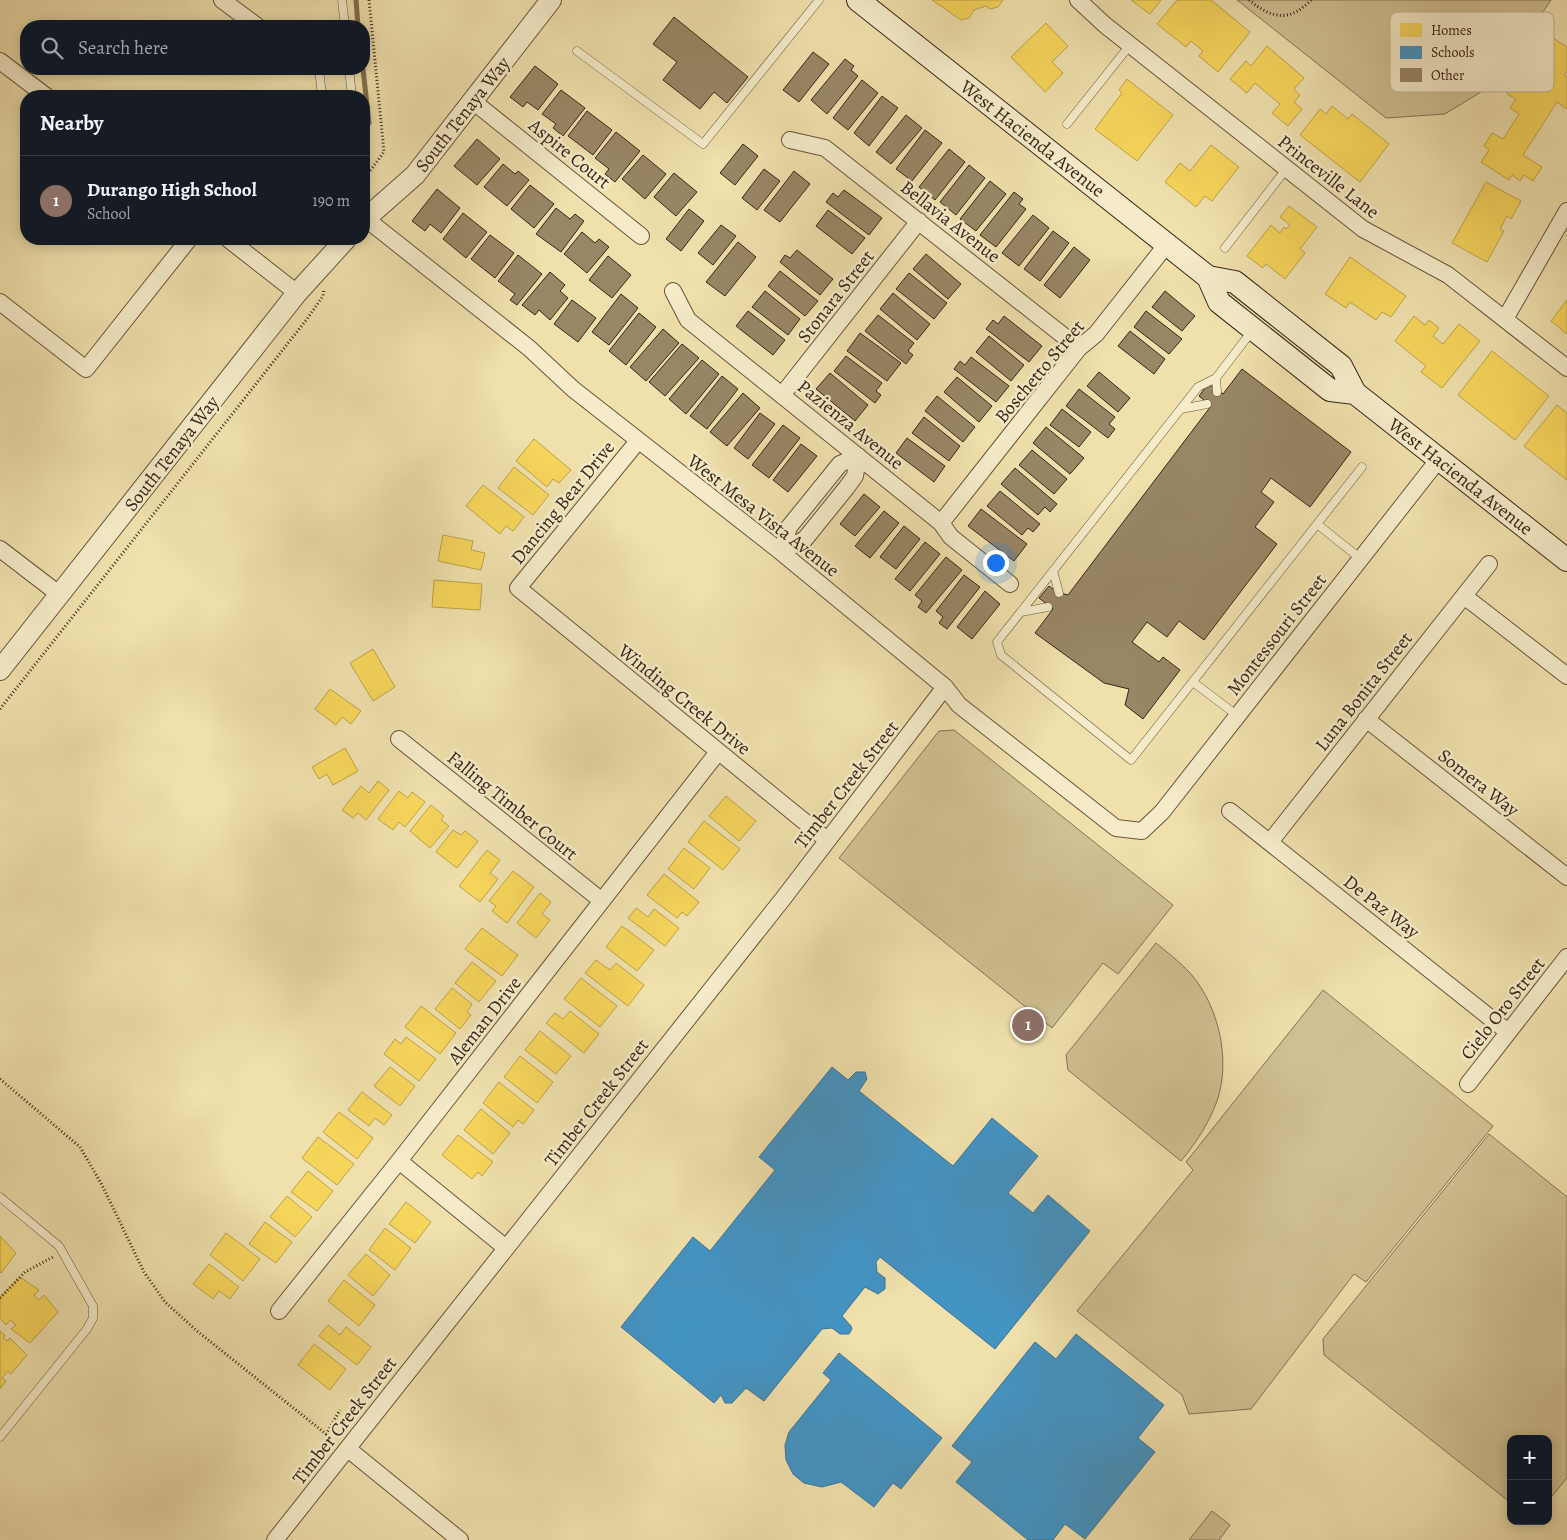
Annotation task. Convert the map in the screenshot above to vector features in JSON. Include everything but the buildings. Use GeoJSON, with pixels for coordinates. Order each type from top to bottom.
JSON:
{"type":"FeatureCollection","features":[{"type":"Feature","properties":{"kind":"main road","name":"West Hacienda Avenue"},"geometry":{"type":"LineString","coordinates":[[858,0],[1208,277],[1219,302],[1330,390],[1355,393]]}},
{"type":"Feature","properties":{"kind":"main road","name":"West Hacienda Avenue"},"geometry":{"type":"LineString","coordinates":[[1208,277],[1235,282],[1341,366],[1355,393],[1567,560]]}},
{"type":"Feature","properties":{"kind":"main road"},"geometry":{"type":"LineString","coordinates":[[1256,331],[1270,329],[1277,331],[1300,349],[1341,366]]}},
{"type":"Feature","properties":{"kind":"street"},"geometry":{"type":"LineString","coordinates":[[222,0],[248,20]]}},
{"type":"Feature","properties":{"kind":"street","name":"South Tenaya Way"},"geometry":{"type":"LineString","coordinates":[[370,210],[415,175],[474,102],[551,0]]}},
{"type":"Feature","properties":{"kind":"street","name":"Princeville Lane"},"geometry":{"type":"LineString","coordinates":[[1078,0],[1130,45],[1363,229],[1448,275],[1567,368]]}},
{"type":"Feature","properties":{"kind":"street"},"geometry":{"type":"LineString","coordinates":[[0,61],[38,90]]}},
{"type":"Feature","properties":{"kind":"street","name":"Aspire Court"},"geometry":{"type":"LineString","coordinates":[[474,102],[641,236]]}},
{"type":"Feature","properties":{"kind":"street","name":"Bellavia Avenue"},"geometry":{"type":"LineString","coordinates":[[790,140],[825,148],[1079,348]]}},
{"type":"Feature","properties":{"kind":"street"},"geometry":{"type":"LineString","coordinates":[[1505,319],[1567,211]]}},
{"type":"Feature","properties":{"kind":"street","name":"West Mesa Vista Avenue"},"geometry":{"type":"LineString","coordinates":[[370,220],[529,348],[573,389],[781,552],[945,687],[959,705],[1116,828],[1142,831]]}},
{"type":"Feature","properties":{"kind":"street","name":"Stonara Street"},"geometry":{"type":"LineString","coordinates":[[782,395],[919,221]]}},
{"type":"Feature","properties":{"kind":"street","name":"Boschetto Street"},"geometry":{"type":"LineString","coordinates":[[941,523],[1079,348],[1096,334],[1167,244]]}},
{"type":"Feature","properties":{"kind":"street"},"geometry":{"type":"LineString","coordinates":[[0,302],[86,369],[184,245]]}},
{"type":"Feature","properties":{"kind":"street"},"geometry":{"type":"LineString","coordinates":[[236,245],[297,293]]}},
{"type":"Feature","properties":{"kind":"street","name":"South Tenaya Way"},"geometry":{"type":"LineString","coordinates":[[0,670],[297,293],[341,245]]}},
{"type":"Feature","properties":{"kind":"street","name":"Pazienza Avenue"},"geometry":{"type":"LineString","coordinates":[[673,291],[688,320],[941,523],[951,537],[1010,584]]}},
{"type":"Feature","properties":{"kind":"street","name":"Dancing Bear Drive"},"geometry":{"type":"LineString","coordinates":[[518,588],[638,441]]}},
{"type":"Feature","properties":{"kind":"street"},"geometry":{"type":"LineString","coordinates":[[781,552],[789,527],[840,464],[858,456]]}},
{"type":"Feature","properties":{"kind":"street","name":"Montessouri Street"},"geometry":{"type":"LineString","coordinates":[[1142,831],[1162,812],[1440,459]]}},
{"type":"Feature","properties":{"kind":"street"},"geometry":{"type":"LineString","coordinates":[[0,548],[60,595]]}},
{"type":"Feature","properties":{"kind":"street","name":"Luna Bonita Street"},"geometry":{"type":"LineString","coordinates":[[1270,842],[1489,564]]}},
{"type":"Feature","properties":{"kind":"street","name":"Winding Creek Drive"},"geometry":{"type":"LineString","coordinates":[[518,588],[827,840]]}},
{"type":"Feature","properties":{"kind":"street"},"geometry":{"type":"LineString","coordinates":[[1464,596],[1567,676]]}},
{"type":"Feature","properties":{"kind":"street","name":"Timber Creek Street"},"geometry":{"type":"LineString","coordinates":[[275,1540],[827,840],[945,687]]}},
{"type":"Feature","properties":{"kind":"street","name":"Somera Way"},"geometry":{"type":"LineString","coordinates":[[1366,718],[1567,877]]}},
{"type":"Feature","properties":{"kind":"street","name":"Falling Timber Court"},"geometry":{"type":"LineString","coordinates":[[398,739],[602,901]]}},
{"type":"Feature","properties":{"kind":"street","name":"Aleman Drive"},"geometry":{"type":"LineString","coordinates":[[279,1312],[718,752]]}},
{"type":"Feature","properties":{"kind":"street","name":"De Paz Way"},"geometry":{"type":"LineString","coordinates":[[1230,812],[1508,1032]]}},
{"type":"Feature","properties":{"kind":"street","name":"Cielo Oro Street"},"geometry":{"type":"LineString","coordinates":[[1468,1084],[1567,957]]}},
{"type":"Feature","properties":{"kind":"street"},"geometry":{"type":"LineString","coordinates":[[399,1161],[506,1248]]}},
{"type":"Feature","properties":{"kind":"street"},"geometry":{"type":"LineString","coordinates":[[348,1448],[460,1540]]}},
{"type":"Feature","properties":{"kind":"lane"},"geometry":{"type":"LineString","coordinates":[[342,0],[344,20]]}},
{"type":"Feature","properties":{"kind":"lane"},"geometry":{"type":"LineString","coordinates":[[577,51],[703,144],[819,0]]}},
{"type":"Feature","properties":{"kind":"lane"},"geometry":{"type":"LineString","coordinates":[[1067,124],[1130,45]]}},
{"type":"Feature","properties":{"kind":"lane"},"geometry":{"type":"LineString","coordinates":[[320,75],[321,90]]}},
{"type":"Feature","properties":{"kind":"lane"},"geometry":{"type":"LineString","coordinates":[[350,75],[351,90]]}},
{"type":"Feature","properties":{"kind":"lane"},"geometry":{"type":"LineString","coordinates":[[1225,248],[1287,168]]}},
{"type":"Feature","properties":{"kind":"lane"},"geometry":{"type":"LineString","coordinates":[[1256,331],[1216,378],[1198,387],[997,642],[1001,655],[1131,760],[1362,467]]}},
{"type":"Feature","properties":{"kind":"lane"},"geometry":{"type":"LineString","coordinates":[[1216,378],[1218,392]]}},
{"type":"Feature","properties":{"kind":"lane"},"geometry":{"type":"LineString","coordinates":[[1181,409],[1208,404]]}},
{"type":"Feature","properties":{"kind":"lane"},"geometry":{"type":"LineString","coordinates":[[1317,524],[1361,559]]}},
{"type":"Feature","properties":{"kind":"lane"},"geometry":{"type":"LineString","coordinates":[[1053,571],[1059,593]]}},
{"type":"Feature","properties":{"kind":"lane"},"geometry":{"type":"LineString","coordinates":[[1021,612],[1048,606]]}},
{"type":"Feature","properties":{"kind":"lane"},"geometry":{"type":"LineString","coordinates":[[1193,682],[1238,716]]}},
{"type":"Feature","properties":{"kind":"lane"},"geometry":{"type":"LineString","coordinates":[[0,1197],[59,1246],[93,1306],[93,1318],[0,1437]]}},
{"type":"Feature","properties":{"kind":"path"},"geometry":{"type":"LineString","coordinates":[[369,0],[384,152],[370,171]]}},
{"type":"Feature","properties":{"kind":"path"},"geometry":{"type":"LineString","coordinates":[[1249,0],[1264,12],[1278,17],[1296,12],[1311,0]]}},
{"type":"Feature","properties":{"kind":"path"},"geometry":{"type":"LineString","coordinates":[[0,709],[307,319],[323,296],[324,288]]}},
{"type":"Feature","properties":{"kind":"path"},"geometry":{"type":"LineString","coordinates":[[0,1080],[80,1147],[102,1185],[144,1272],[165,1302],[197,1331],[326,1434],[340,1410]]}},
{"type":"Feature","properties":{"kind":"path"},"geometry":{"type":"LineString","coordinates":[[0,1298],[25,1272],[62,1251]]}},
{"type":"Feature","properties":{"kind":"shaded area"},"geometry":{"type":"Polygon","coordinates":[[[1237,0],[1551,0],[1543,12],[1390,12],[1390,92],[1481,92],[1445,114],[1386,118],[1237,0]]]}},
{"type":"Feature","properties":{"kind":"shaded area"},"geometry":{"type":"Polygon","coordinates":[[[954,730],[1173,905],[1118,974],[1103,963],[1052,1028],[839,858],[939,731],[954,730]]]}},
{"type":"Feature","properties":{"kind":"shaded area"},"geometry":{"type":"Polygon","coordinates":[[[1156,943],[1187,970],[1201,987],[1209,1002],[1220,1034],[1223,1068],[1217,1101],[1202,1132],[1181,1161],[1068,1070],[1066,1055],[1156,943]]]}},
{"type":"Feature","properties":{"kind":"shaded area"},"geometry":{"type":"Polygon","coordinates":[[[1323,990],[1493,1126],[1366,1282],[1354,1274],[1251,1409],[1189,1414],[1182,1395],[1077,1311],[1193,1170],[1186,1162],[1323,990]]]}},
{"type":"Feature","properties":{"kind":"shaded area"},"geometry":{"type":"Polygon","coordinates":[[[1489,1134],[1567,1197],[1567,1478],[1552,1496],[1552,1435],[1507,1435],[1507,1500],[1324,1355],[1323,1339],[1489,1134]]]}},
{"type":"Feature","properties":{"kind":"shaded area"},"geometry":{"type":"Polygon","coordinates":[[[1212,1511],[1230,1525],[1219,1540],[1189,1540],[1212,1511]]]}},
{"type":"Feature","properties":{"kind":"waterway"},"geometry":{"type":"LineString","coordinates":[[356,0],[358,20]]}},
{"type":"Feature","properties":{"kind":"waterway"},"geometry":{"type":"LineString","coordinates":[[364,75],[365,90]]}},
{"type":"Feature","properties":{"kind":"place","name":"Durango High School"},"geometry":{"type":"Point","coordinates":[1028,1025]}}]}
